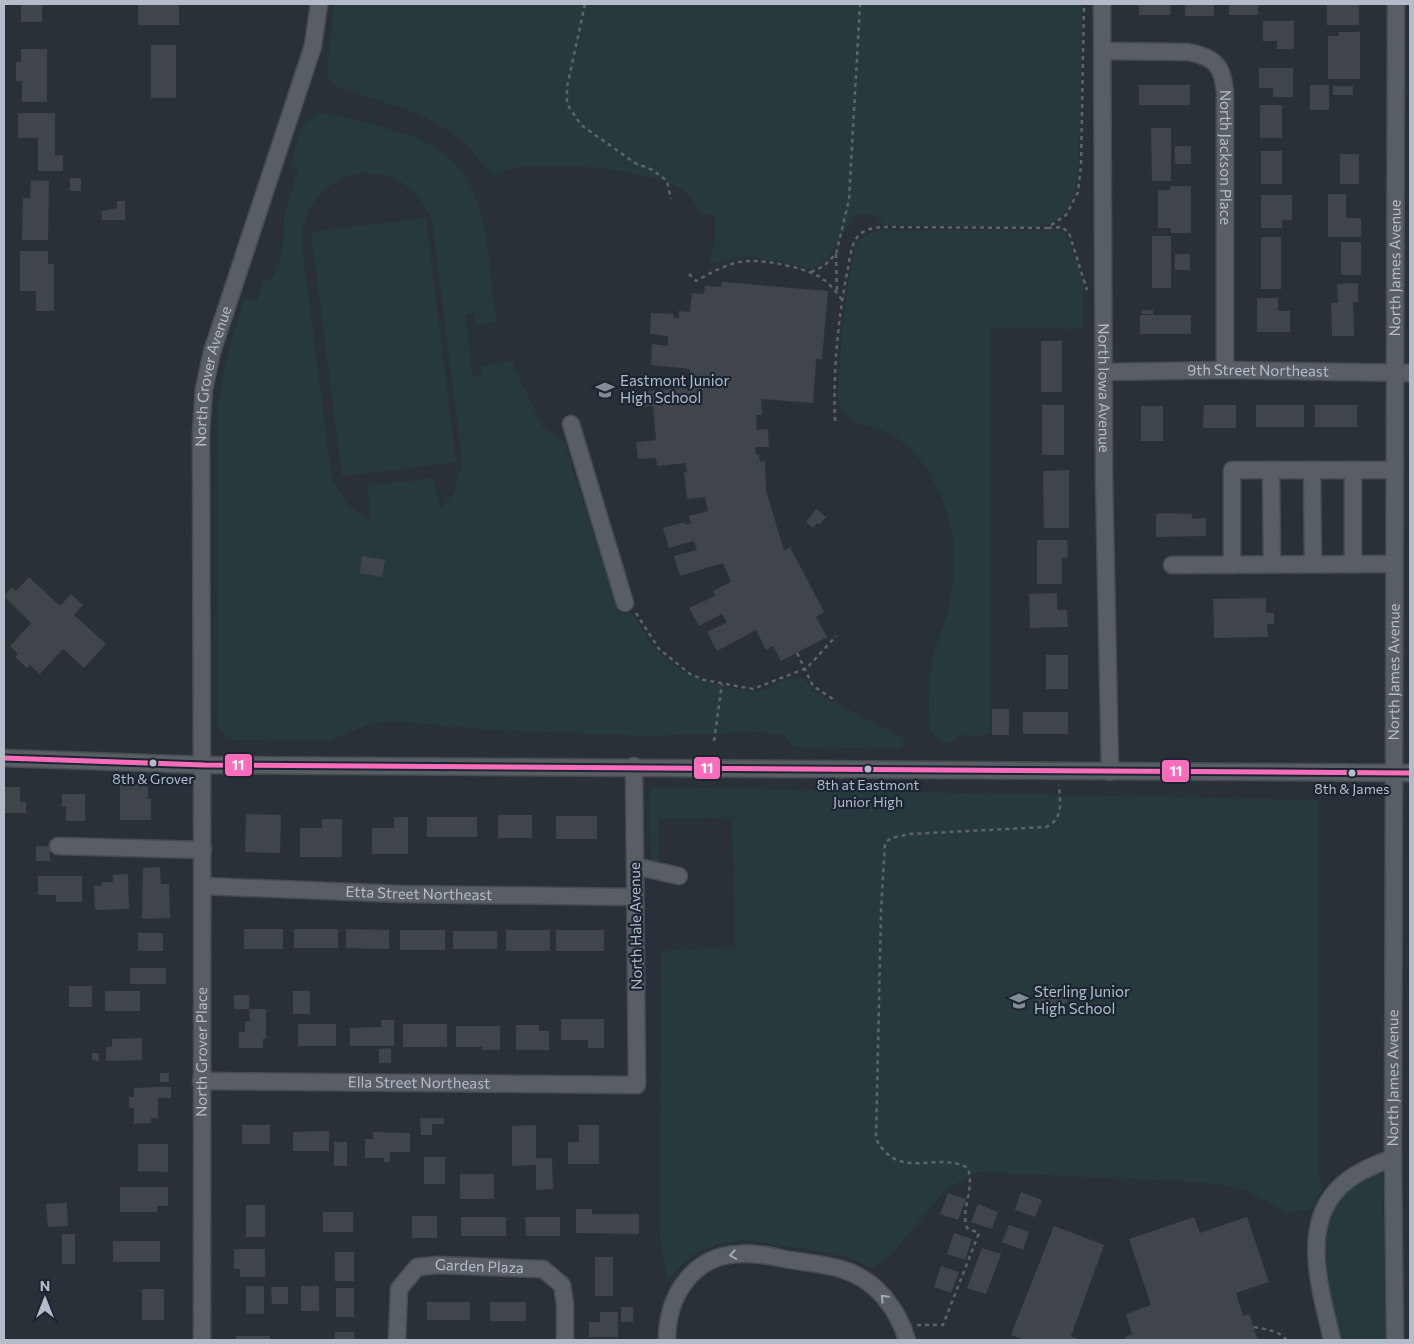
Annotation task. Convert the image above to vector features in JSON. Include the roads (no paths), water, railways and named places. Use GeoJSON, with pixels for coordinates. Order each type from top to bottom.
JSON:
{"type":"FeatureCollection","features":[{"type":"Feature","properties":{"kind":"street","name":"North Grover Avenue"},"geometry":{"type":"LineString","coordinates":[[204,765],[201,432],[204,389],[212,352],[313,46],[319,4]]}},
{"type":"Feature","properties":{"kind":"street","name":"North Iowa Avenue"},"geometry":{"type":"LineString","coordinates":[[1102,4],[1104,372],[1110,772]]}},
{"type":"Feature","properties":{"kind":"street","name":"North James Avenue"},"geometry":{"type":"LineString","coordinates":[[1395,1340],[1393,1158],[1402,773],[1394,564],[1395,470],[1403,373],[1396,4]]}},
{"type":"Feature","properties":{"kind":"street","name":"North Jackson Place"},"geometry":{"type":"LineString","coordinates":[[1103,51],[1201,54],[1212,60],[1222,73],[1225,93],[1225,370]]}},
{"type":"Feature","properties":{"kind":"street","name":"9th Street Northeast"},"geometry":{"type":"LineString","coordinates":[[1104,372],[1225,370],[1403,373]]}},
{"type":"Feature","properties":{"kind":"street"},"geometry":{"type":"LineString","coordinates":[[571,424],[626,603]]}},
{"type":"Feature","properties":{"kind":"street"},"geometry":{"type":"LineString","coordinates":[[1232,565],[1232,470],[1395,470]]}},
{"type":"Feature","properties":{"kind":"street"},"geometry":{"type":"LineString","coordinates":[[1271,470],[1272,564]]}},
{"type":"Feature","properties":{"kind":"street"},"geometry":{"type":"LineString","coordinates":[[1312,470],[1313,564]]}},
{"type":"Feature","properties":{"kind":"street"},"geometry":{"type":"LineString","coordinates":[[1353,470],[1353,564]]}},
{"type":"Feature","properties":{"kind":"street"},"geometry":{"type":"LineString","coordinates":[[1172,565],[1394,564]]}},
{"type":"Feature","properties":{"kind":"street"},"geometry":{"type":"LineString","coordinates":[[4,758],[204,765],[634,766],[1110,772],[1402,773]]}},
{"type":"Feature","properties":{"kind":"street","name":"North Grover Place"},"geometry":{"type":"LineString","coordinates":[[202,1340],[201,1081],[204,765]]}},
{"type":"Feature","properties":{"kind":"street","name":"North Hale Avenue"},"geometry":{"type":"LineString","coordinates":[[634,766],[637,1085]]}},
{"type":"Feature","properties":{"kind":"street"},"geometry":{"type":"LineString","coordinates":[[58,846],[203,850]]}},
{"type":"Feature","properties":{"kind":"street"},"geometry":{"type":"LineString","coordinates":[[635,866],[679,876]]}},
{"type":"Feature","properties":{"kind":"street","name":"Etta Street Northeast"},"geometry":{"type":"LineString","coordinates":[[203,886],[401,894],[635,897]]}},
{"type":"Feature","properties":{"kind":"street","name":"Ella Street Northeast"},"geometry":{"type":"LineString","coordinates":[[201,1081],[637,1085]]}},
{"type":"Feature","properties":{"kind":"street"},"geometry":{"type":"LineString","coordinates":[[1332,1340],[1317,1268],[1316,1244],[1326,1206],[1337,1189],[1350,1179],[1373,1166],[1393,1158]]}},
{"type":"Feature","properties":{"kind":"street"},"geometry":{"type":"LineString","coordinates":[[667,1340],[667,1326],[675,1296],[694,1270],[711,1259],[737,1254],[755,1254],[844,1270],[863,1279],[885,1298],[899,1316],[905,1333]]}},
{"type":"Feature","properties":{"kind":"street","name":"Garden Plaza"},"geometry":{"type":"LineString","coordinates":[[397,1340],[399,1289],[417,1267],[438,1265],[543,1269],[562,1285],[565,1304],[565,1340]]}},
{"type":"Feature","properties":{"kind":"place","name":"Eastmont Junior High School"},"geometry":{"type":"Point","coordinates":[605,390]}},
{"type":"Feature","properties":{"kind":"place","name":"8th & Grover"},"geometry":{"type":"Point","coordinates":[153,763]}},
{"type":"Feature","properties":{"kind":"place","name":"8th at Eastmont Junior High"},"geometry":{"type":"Point","coordinates":[868,769]}},
{"type":"Feature","properties":{"kind":"place","name":"8th & James"},"geometry":{"type":"Point","coordinates":[1352,773]}},
{"type":"Feature","properties":{"kind":"place","name":"Sterling Junior High School"},"geometry":{"type":"Point","coordinates":[1019,1001]}}]}
